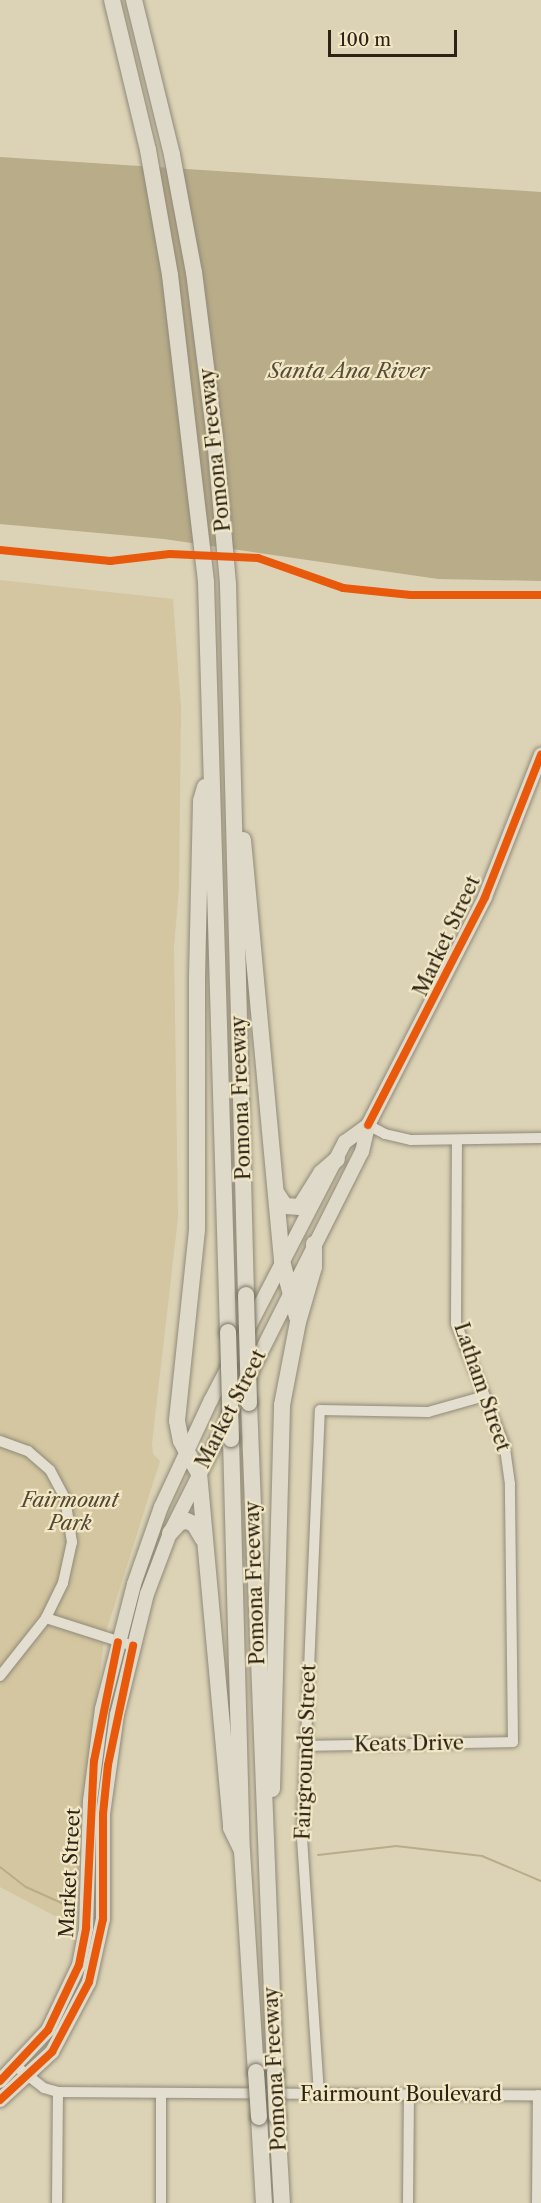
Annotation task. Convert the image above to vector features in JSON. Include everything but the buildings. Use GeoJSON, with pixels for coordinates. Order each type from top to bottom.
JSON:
{"type":"FeatureCollection","features":[{"type":"Feature","properties":{"kind":"highway","name":"Pomona Freeway"},"geometry":{"type":"LineString","coordinates":[[112,0],[148,150],[182,352],[206,582],[242,1851],[264,2203]]}},
{"type":"Feature","properties":{"kind":"highway","name":"Pomona Freeway"},"geometry":{"type":"LineString","coordinates":[[134,0],[172,155],[196,283],[215,438],[228,585],[249,1403],[264,1849],[282,2203]]}},
{"type":"Feature","properties":{"kind":"highway"},"geometry":{"type":"LineString","coordinates":[[212,763],[201,801],[197,1230],[177,1421],[178,1432],[199,1473],[231,1828],[242,1851]]}},
{"type":"Feature","properties":{"kind":"highway"},"geometry":{"type":"LineString","coordinates":[[232,771],[246,863],[282,1261],[298,1322]]}},
{"type":"Feature","properties":{"kind":"highway"},"geometry":{"type":"LineString","coordinates":[[277,1194],[285,1206],[300,1206],[321,1173],[337,1159]]}},
{"type":"Feature","properties":{"kind":"highway"},"geometry":{"type":"LineString","coordinates":[[264,1849],[272,1824],[282,1405],[298,1322],[314,1267],[314,1244]]}},
{"type":"Feature","properties":{"kind":"highway"},"geometry":{"type":"LineString","coordinates":[[170,1533],[180,1522],[191,1522],[205,1545]]}},
{"type":"Feature","properties":{"kind":"main road","name":"Market Street"},"geometry":{"type":"LineString","coordinates":[[0,2100],[29,2077],[52,2052],[78,2007],[98,1951],[103,1919],[103,1814],[108,1765],[133,1646],[170,1533],[362,1152],[368,1125],[485,897],[541,755]]}},
{"type":"Feature","properties":{"kind":"main road","name":"Market Street"},"geometry":{"type":"LineString","coordinates":[[0,2081],[17,2067],[52,2023],[79,1965],[86,1929],[93,1761],[118,1642],[151,1534],[187,1448],[345,1142],[368,1125]]}},
{"type":"Feature","properties":{"kind":"street"},"geometry":{"type":"LineString","coordinates":[[368,1125],[400,1139],[541,1138]]}},
{"type":"Feature","properties":{"kind":"street","name":"Latham Street"},"geometry":{"type":"LineString","coordinates":[[457,1140],[456,1323],[505,1447],[510,1484],[513,1742]]}},
{"type":"Feature","properties":{"kind":"street","name":"Fairgrounds Street"},"geometry":{"type":"LineString","coordinates":[[319,2094],[302,1836],[320,1410],[428,1412],[485,1396]]}},
{"type":"Feature","properties":{"kind":"street"},"geometry":{"type":"LineString","coordinates":[[0,1442],[28,1451],[50,1470],[65,1498],[71,1522],[69,1560],[46,1618],[0,1676]]}},
{"type":"Feature","properties":{"kind":"street"},"geometry":{"type":"LineString","coordinates":[[46,1618],[133,1646]]}},
{"type":"Feature","properties":{"kind":"street","name":"Keats Drive"},"geometry":{"type":"LineString","coordinates":[[306,1746],[513,1742]]}},
{"type":"Feature","properties":{"kind":"street","name":"Fairmount Boulevard"},"geometry":{"type":"LineString","coordinates":[[17,2067],[44,2088],[58,2092],[539,2095]]}},
{"type":"Feature","properties":{"kind":"street"},"geometry":{"type":"LineString","coordinates":[[57,2203],[58,2092]]}},
{"type":"Feature","properties":{"kind":"street"},"geometry":{"type":"LineString","coordinates":[[161,2093],[161,2203]]}},
{"type":"Feature","properties":{"kind":"street"},"geometry":{"type":"LineString","coordinates":[[408,2203],[409,2095]]}},
{"type":"Feature","properties":{"kind":"street"},"geometry":{"type":"LineString","coordinates":[[537,2203],[539,2095]]}},
{"type":"Feature","properties":{"kind":"green space","name":"Fairmount Park"},"geometry":{"type":"Polygon","coordinates":[[[0,580],[173,599],[181,709],[179,888],[174,947],[178,1218],[152,1443],[153,1454],[160,1461],[104,1638],[77,1885],[76,1927],[0,1887],[0,580]]]}},
{"type":"Feature","properties":{"kind":"water","name":"Santa Ana River"},"geometry":{"type":"Polygon","coordinates":[[[0,157],[541,192],[541,581],[438,579],[164,539],[0,524],[0,157]]]}},
{"type":"Feature","properties":{"kind":"waterway"},"geometry":{"type":"LineString","coordinates":[[318,1855],[396,1846],[482,1856],[541,1881]]}},
{"type":"Feature","properties":{"kind":"waterway"},"geometry":{"type":"LineString","coordinates":[[0,1867],[26,1887],[66,1905]]}},
{"type":"Feature","properties":{"kind":"cycle path"},"geometry":{"type":"LineString","coordinates":[[0,550],[110,561],[170,554],[258,558],[343,588],[411,595],[541,595]]}},
{"type":"Feature","properties":{"kind":"cycle path"},"geometry":{"type":"LineString","coordinates":[[368,1125],[485,897],[541,755]]}},
{"type":"Feature","properties":{"kind":"cycle path"},"geometry":{"type":"LineString","coordinates":[[0,2081],[48,2030],[79,1965],[86,1928],[94,1761],[118,1642]]}},
{"type":"Feature","properties":{"kind":"cycle path"},"geometry":{"type":"LineString","coordinates":[[0,2100],[52,2052],[89,1982],[103,1919],[103,1814],[108,1765],[133,1646]]}}]}
